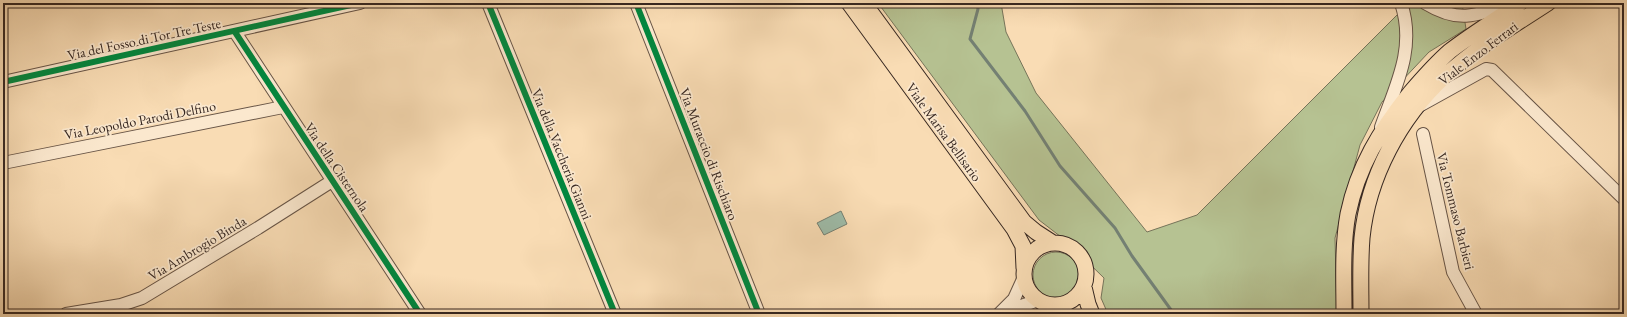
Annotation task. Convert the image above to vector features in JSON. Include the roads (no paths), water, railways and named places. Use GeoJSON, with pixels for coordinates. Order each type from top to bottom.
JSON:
{"type":"FeatureCollection","features":[{"type":"Feature","properties":{"kind":"main road","name":"Viale Marisa Bellisario"},"geometry":{"type":"LineString","coordinates":[[849,3],[1014,228],[1023,246],[1024,272]]}},
{"type":"Feature","properties":{"kind":"main road","name":"Viale Marisa Bellisario"},"geometry":{"type":"LineString","coordinates":[[864,3],[1024,222],[1036,232],[1053,242]]}},
{"type":"Feature","properties":{"kind":"main road","name":"Viale Enzo Ferrari"},"geometry":{"type":"LineString","coordinates":[[1344,314],[1344,240],[1348,213],[1357,180],[1378,137],[1395,112],[1437,64],[1460,44],[1520,3]]}},
{"type":"Feature","properties":{"kind":"main road","name":"Viale Enzo Ferrari"},"geometry":{"type":"LineString","coordinates":[[1361,314],[1362,238],[1367,210],[1377,175],[1389,148],[1417,107],[1444,77],[1479,49],[1548,3]]}},
{"type":"Feature","properties":{"kind":"main road"},"geometry":{"type":"LineString","coordinates":[[1056,306],[1074,300],[1078,297],[1084,286],[1087,269],[1082,257],[1072,248],[1064,244],[1053,242],[1043,245],[1035,250],[1028,258],[1024,272],[1029,290],[1038,300],[1056,306],[1070,314]]}},
{"type":"Feature","properties":{"kind":"main road"},"geometry":{"type":"LineString","coordinates":[[1084,286],[1092,314]]}},
{"type":"Feature","properties":{"kind":"street","name":"Via del Fosso di Tor Tre Teste"},"geometry":{"type":"LineString","coordinates":[[3,82],[235,32],[360,3]]}},
{"type":"Feature","properties":{"kind":"street","name":"Via della Vaccheria Gianni"},"geometry":{"type":"LineString","coordinates":[[488,3],[615,314]]}},
{"type":"Feature","properties":{"kind":"street","name":"Via Muraccio di Rischiaro"},"geometry":{"type":"LineString","coordinates":[[636,3],[759,314]]}},
{"type":"Feature","properties":{"kind":"street"},"geometry":{"type":"LineString","coordinates":[[1378,137],[1401,74],[1407,44],[1406,21],[1401,3]]}},
{"type":"Feature","properties":{"kind":"street"},"geometry":{"type":"LineString","coordinates":[[1425,3],[1439,11],[1463,17],[1479,14],[1508,3]]}},
{"type":"Feature","properties":{"kind":"street","name":"Via della Cisternola"},"geometry":{"type":"LineString","coordinates":[[235,32],[420,314]]}},
{"type":"Feature","properties":{"kind":"street"},"geometry":{"type":"LineString","coordinates":[[1417,107],[1486,69],[1492,70],[1624,199]]}},
{"type":"Feature","properties":{"kind":"street","name":"Via Leopoldo Parodi Delfino"},"geometry":{"type":"LineString","coordinates":[[3,163],[283,107]]}},
{"type":"Feature","properties":{"kind":"street","name":"Via Tommaso Barbieri"},"geometry":{"type":"LineString","coordinates":[[1423,134],[1453,272],[1476,314]]}},
{"type":"Feature","properties":{"kind":"street","name":"Via Ambrogio Binda"},"geometry":{"type":"LineString","coordinates":[[66,314],[121,305],[142,298],[258,228],[332,181]]}},
{"type":"Feature","properties":{"kind":"street"},"geometry":{"type":"LineString","coordinates":[[1000,314],[1014,299],[1024,272]]}},
{"type":"Feature","properties":{"kind":"street"},"geometry":{"type":"LineString","coordinates":[[1000,314],[1020,305],[1038,300]]}},
{"type":"Feature","properties":{"kind":"waterway"},"geometry":{"type":"LineString","coordinates":[[977,3],[978,9],[970,39],[1025,111],[1060,166],[1115,228],[1132,256],[1174,314]]}}]}
